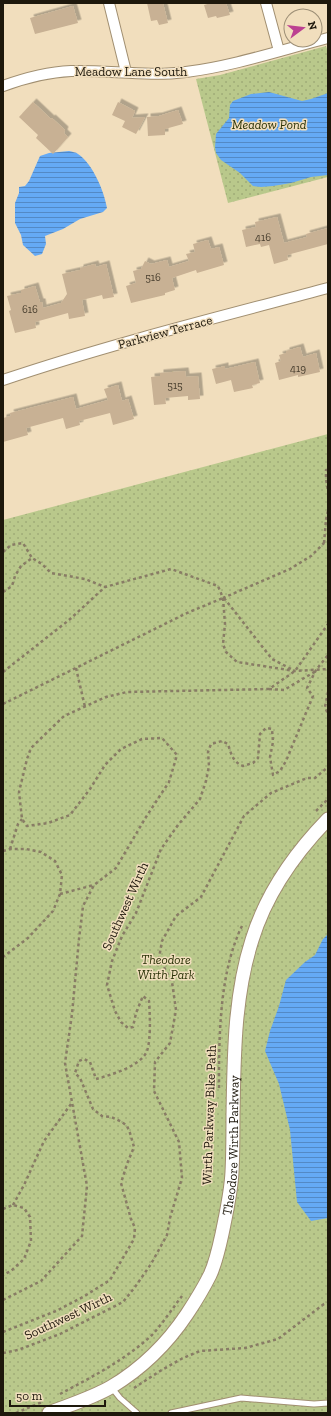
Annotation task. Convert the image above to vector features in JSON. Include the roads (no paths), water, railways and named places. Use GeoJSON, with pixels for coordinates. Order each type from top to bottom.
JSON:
{"type":"FeatureCollection","features":[{"type":"Feature","properties":{"kind":"street"},"geometry":{"type":"LineString","coordinates":[[109,3],[126,72]]}},
{"type":"Feature","properties":{"kind":"street"},"geometry":{"type":"LineString","coordinates":[[266,3],[278,51]]}},
{"type":"Feature","properties":{"kind":"street","name":"Meadow Lane South"},"geometry":{"type":"LineString","coordinates":[[3,86],[31,77],[54,72],[126,72],[162,74],[186,72],[235,63],[328,38]]}},
{"type":"Feature","properties":{"kind":"street","name":"Parkview Terrace"},"geometry":{"type":"LineString","coordinates":[[3,380],[120,343],[328,288]]}},
{"type":"Feature","properties":{"kind":"street","name":"Theodore Wirth Parkway"},"geometry":{"type":"LineString","coordinates":[[46,1407],[95,1395],[111,1387],[152,1357],[185,1317],[210,1274],[218,1250],[227,1212],[232,1173],[236,1028],[243,973],[252,940],[265,906],[280,877],[304,844],[328,819]]}},
{"type":"Feature","properties":{"kind":"lane"},"geometry":{"type":"LineString","coordinates":[[111,1387],[136,1413]]}},
{"type":"Feature","properties":{"kind":"lane"},"geometry":{"type":"LineString","coordinates":[[171,1413],[241,1398],[314,1404],[328,1403]]}},
{"type":"Feature","properties":{"kind":"water","name":"Meadow Pond"},"geometry":{"type":"Polygon","coordinates":[[[269,92],[302,101],[328,93],[328,175],[311,177],[291,183],[273,186],[253,186],[240,173],[221,160],[216,153],[216,134],[229,118],[230,105],[233,101],[251,94],[269,92]]]}},
{"type":"Feature","properties":{"kind":"water"},"geometry":{"type":"Polygon","coordinates":[[[69,151],[77,153],[83,158],[93,171],[97,178],[107,208],[103,212],[80,219],[63,229],[45,236],[46,244],[42,254],[35,256],[23,245],[21,235],[15,223],[15,203],[19,193],[19,187],[25,186],[29,181],[40,156],[49,153],[69,151]]]}},
{"type":"Feature","properties":{"kind":"water"},"geometry":{"type":"Polygon","coordinates":[[[328,934],[328,1218],[311,1221],[297,1202],[290,1130],[279,1084],[265,1051],[286,980],[305,962],[315,955],[323,939],[328,934]]]}},
{"type":"Feature","properties":{"kind":"park label","name":"Theodore Wirth Park"},"geometry":{"type":"Point","coordinates":[166,966]}}]}
